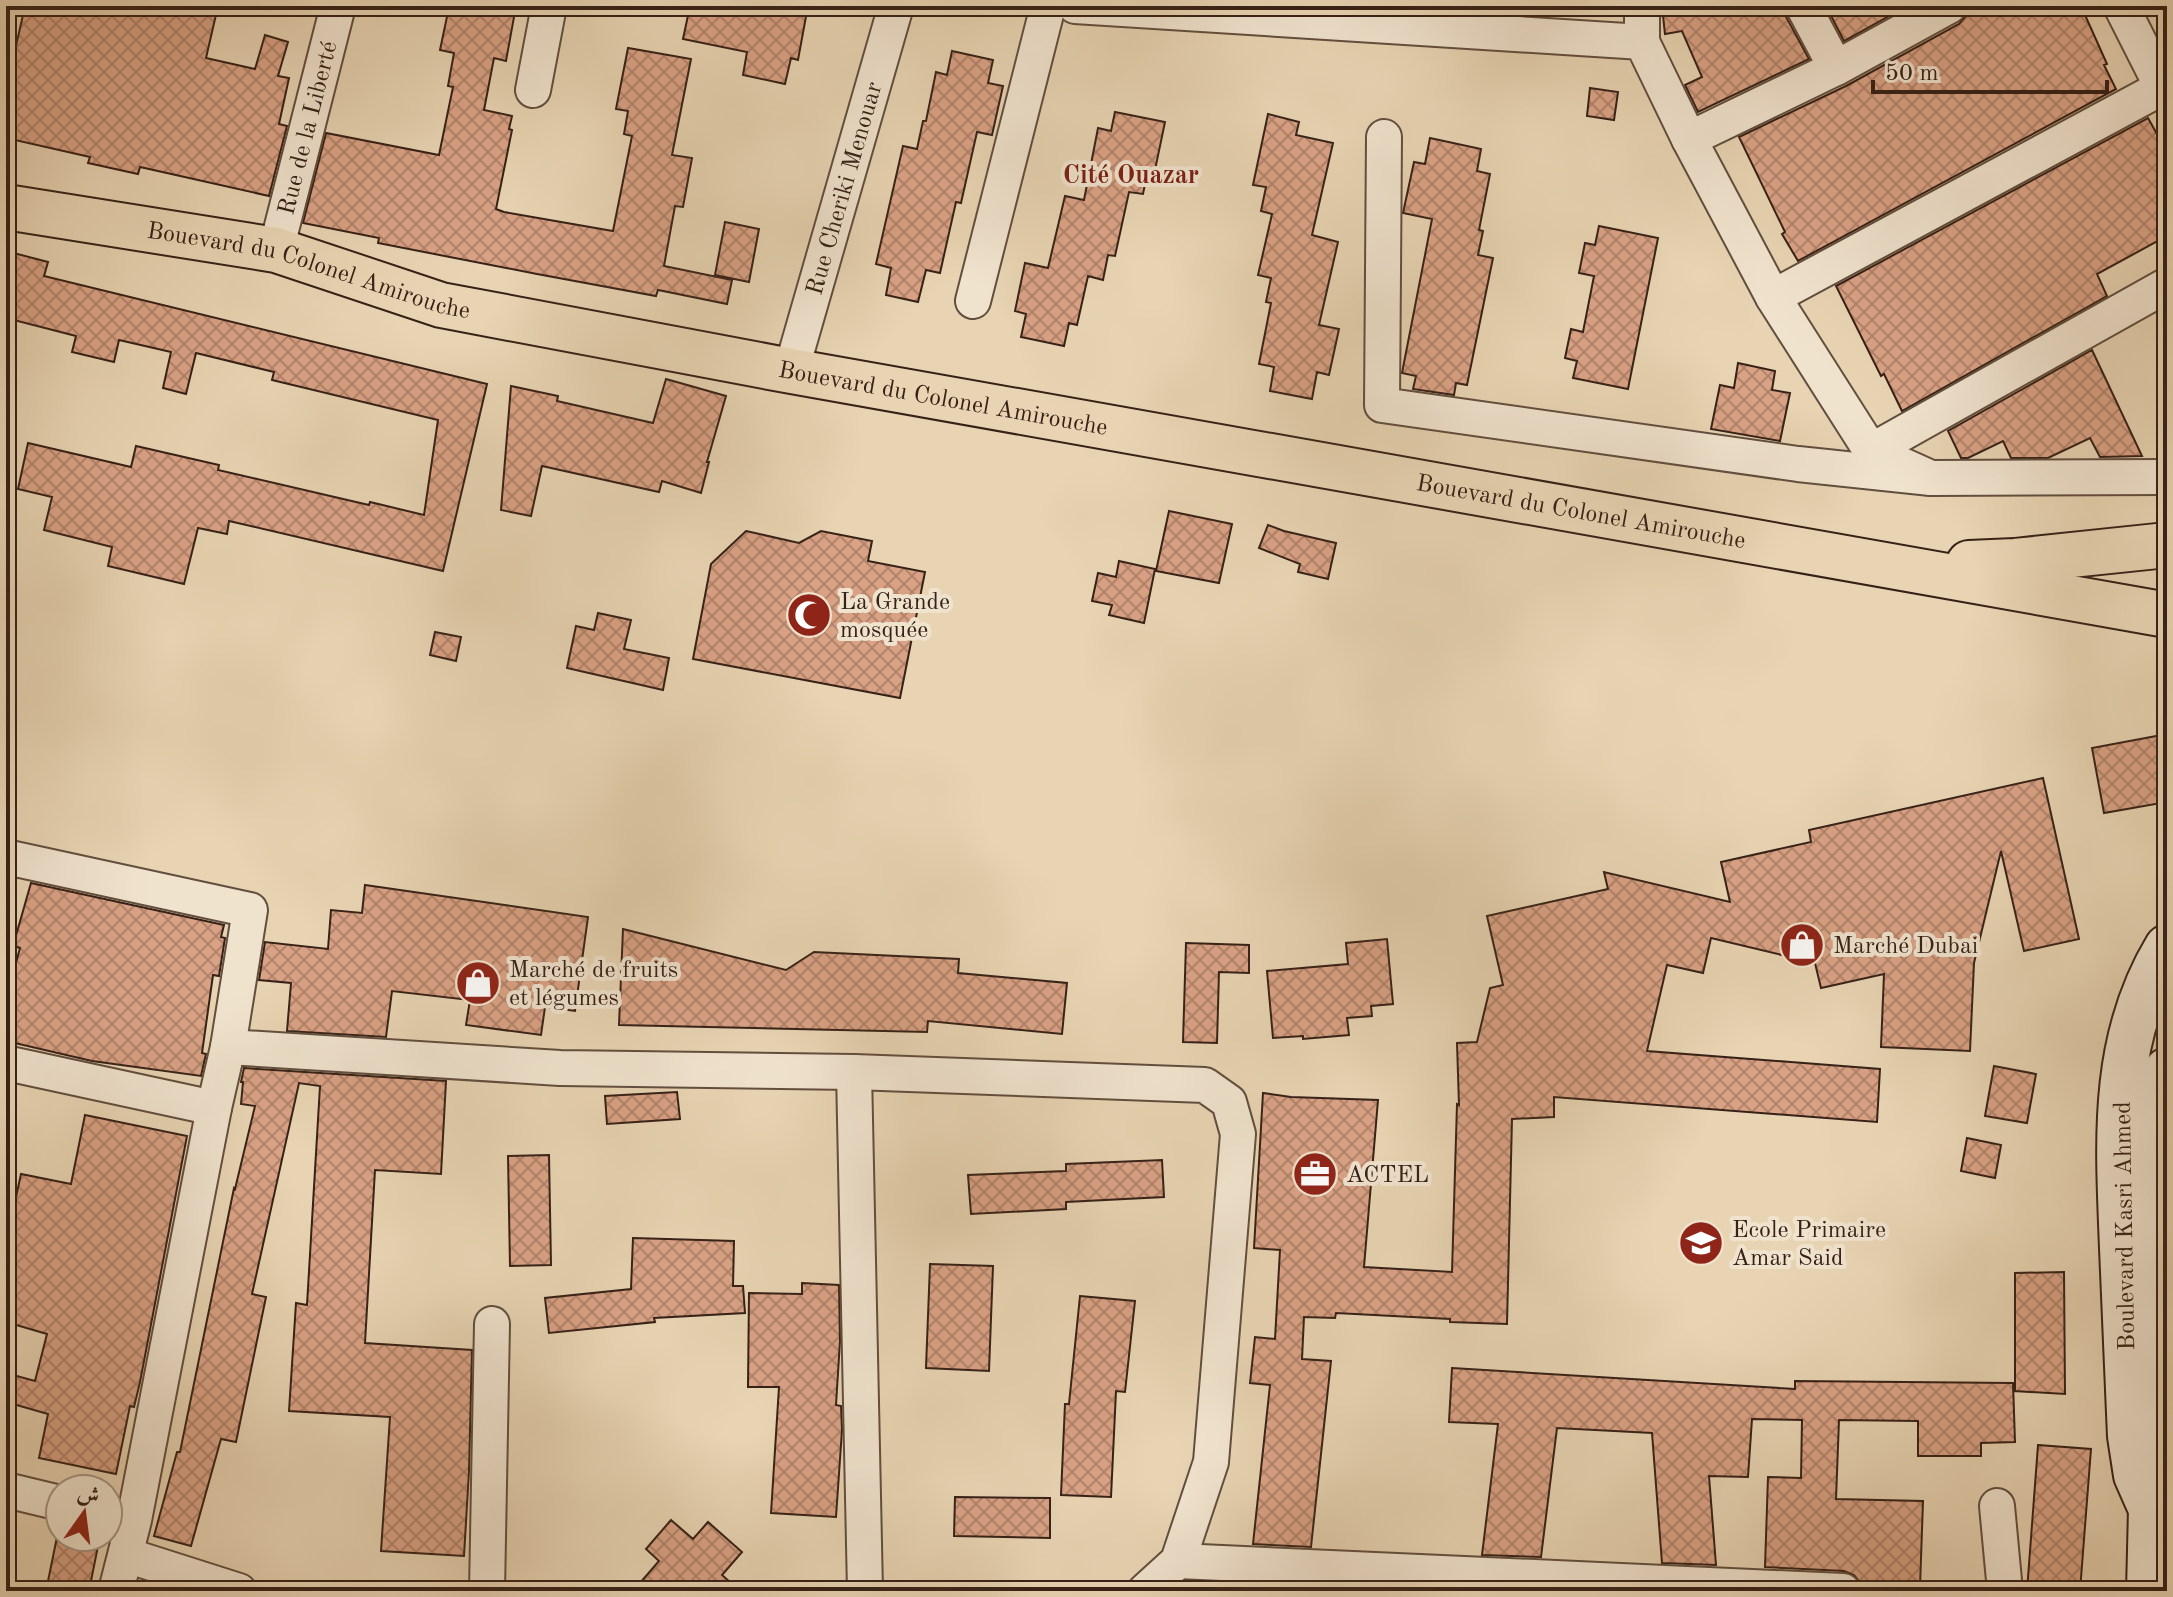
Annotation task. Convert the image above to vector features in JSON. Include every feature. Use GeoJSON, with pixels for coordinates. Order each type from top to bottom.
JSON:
{"type":"FeatureCollection","features":[{"type":"Feature","properties":{"kind":"main road","name":"Bouevard du Colonel Amirouche"},"geometry":{"type":"LineString","coordinates":[[6,207],[276,250],[441,305],[791,371],[2167,615]]}},
{"type":"Feature","properties":{"kind":"main road","name":"Bouevard du Colonel Amirouche"},"geometry":{"type":"LineString","coordinates":[[1887,566],[2015,561],[2167,545]]}},
{"type":"Feature","properties":{"kind":"main road","name":"Boulevard Kasri Ahmed"},"geometry":{"type":"LineString","coordinates":[[2159,1510],[2136,1475],[2130,1436],[2118,1146],[2120,1091],[2129,1040],[2152,973],[2167,947]]}},
{"type":"Feature","properties":{"kind":"main road","name":"Boulevard Kasri Ahmed"},"geometry":{"type":"LineString","coordinates":[[2149,1591],[2159,1510],[2158,1238],[2161,1125],[2167,1070]]}},
{"type":"Feature","properties":{"kind":"street","name":"Rue de la Liberté"},"geometry":{"type":"LineString","coordinates":[[276,250],[338,6]]}},
{"type":"Feature","properties":{"kind":"street"},"geometry":{"type":"LineString","coordinates":[[533,90],[549,6]]}},
{"type":"Feature","properties":{"kind":"street","name":"Rue Cheriki Menouar"},"geometry":{"type":"LineString","coordinates":[[791,371],[896,6]]}},
{"type":"Feature","properties":{"kind":"street"},"geometry":{"type":"LineString","coordinates":[[973,301],[1048,6]]}},
{"type":"Feature","properties":{"kind":"street"},"geometry":{"type":"LineString","coordinates":[[1075,6],[1642,42]]}},
{"type":"Feature","properties":{"kind":"street"},"geometry":{"type":"LineString","coordinates":[[1642,6],[1642,42],[1689,139],[1773,297],[1871,451],[1931,478]]}},
{"type":"Feature","properties":{"kind":"street"},"geometry":{"type":"LineString","coordinates":[[1803,6],[1836,68]]}},
{"type":"Feature","properties":{"kind":"street"},"geometry":{"type":"LineString","coordinates":[[1689,139],[1836,68],[1949,6]]}},
{"type":"Feature","properties":{"kind":"street"},"geometry":{"type":"LineString","coordinates":[[1773,297],[2165,90],[2121,6]]}},
{"type":"Feature","properties":{"kind":"street"},"geometry":{"type":"LineString","coordinates":[[1384,137],[1382,405],[1798,464],[1931,478],[2167,477]]}},
{"type":"Feature","properties":{"kind":"street"},"geometry":{"type":"LineString","coordinates":[[1871,451],[2167,285]]}},
{"type":"Feature","properties":{"kind":"street"},"geometry":{"type":"LineString","coordinates":[[6,857],[250,910],[228,1047],[124,1504]]}},
{"type":"Feature","properties":{"kind":"street"},"geometry":{"type":"LineString","coordinates":[[228,1047],[560,1068],[854,1072],[1205,1085],[1229,1102],[1238,1134],[1211,1462],[1178,1561],[1145,1591]]}},
{"type":"Feature","properties":{"kind":"street"},"geometry":{"type":"LineString","coordinates":[[6,1063],[214,1108]]}},
{"type":"Feature","properties":{"kind":"street"},"geometry":{"type":"LineString","coordinates":[[854,1072],[865,1591]]}},
{"type":"Feature","properties":{"kind":"street"},"geometry":{"type":"LineString","coordinates":[[487,1591],[492,1324]]}},
{"type":"Feature","properties":{"kind":"street"},"geometry":{"type":"LineString","coordinates":[[6,1490],[44,1499]]}},
{"type":"Feature","properties":{"kind":"street"},"geometry":{"type":"LineString","coordinates":[[1997,1506],[2005,1591]]}},
{"type":"Feature","properties":{"kind":"street"},"geometry":{"type":"LineString","coordinates":[[116,1591],[126,1555],[124,1540]]}},
{"type":"Feature","properties":{"kind":"street"},"geometry":{"type":"LineString","coordinates":[[126,1555],[239,1591]]}},
{"type":"Feature","properties":{"kind":"street"},"geometry":{"type":"LineString","coordinates":[[1178,1561],[1719,1588],[1843,1591]]}},
{"type":"Feature","properties":{"kind":"building"},"geometry":{"type":"Polygon","coordinates":[[[25,6],[218,6],[206,58],[255,69],[265,35],[288,42],[278,76],[289,78],[279,124],[287,126],[269,196],[140,167],[138,174],[88,163],[90,157],[6,138],[6,90],[25,6]]]}},
{"type":"Feature","properties":{"kind":"building"},"geometry":{"type":"Polygon","coordinates":[[[465,6],[516,6],[506,61],[494,58],[484,110],[512,116],[496,209],[504,212],[613,231],[632,136],[624,134],[628,111],[616,109],[628,48],[691,59],[672,155],[692,158],[683,207],[675,206],[664,266],[732,280],[727,304],[658,290],[656,296],[537,274],[378,243],[379,238],[303,223],[326,133],[439,155],[453,87],[448,86],[454,53],[440,50],[449,7],[464,10],[465,6]]]}},
{"type":"Feature","properties":{"kind":"building"},"geometry":{"type":"Polygon","coordinates":[[[690,6],[782,6],[807,11],[798,60],[791,58],[785,84],[743,75],[747,52],[683,39],[690,6]]]}},
{"type":"Feature","properties":{"kind":"building"},"geometry":{"type":"Polygon","coordinates":[[[1662,6],[1783,6],[1809,59],[1698,112],[1685,85],[1702,77],[1682,31],[1665,34],[1662,6]]]}},
{"type":"Feature","properties":{"kind":"building"},"geometry":{"type":"Polygon","coordinates":[[[1826,6],[1907,6],[1844,41],[1826,6]]]}},
{"type":"Feature","properties":{"kind":"building"},"geometry":{"type":"Polygon","coordinates":[[[1969,6],[2081,6],[2116,89],[1798,261],[1782,234],[1785,232],[1739,137],[1846,86],[1959,24],[1969,6]]]}},
{"type":"Feature","properties":{"kind":"building"},"geometry":{"type":"Polygon","coordinates":[[[952,51],[993,60],[988,83],[1003,86],[992,135],[977,132],[961,203],[956,202],[940,273],[926,270],[918,302],[886,295],[891,268],[876,264],[903,146],[917,149],[936,72],[947,75],[952,51]]]}},
{"type":"Feature","properties":{"kind":"building"},"geometry":{"type":"Polygon","coordinates":[[[1590,88],[1618,92],[1614,120],[1587,116],[1590,88]]]}},
{"type":"Feature","properties":{"kind":"building"},"geometry":{"type":"Polygon","coordinates":[[[1115,112],[1165,122],[1155,170],[1148,169],[1143,194],[1129,192],[1115,256],[1108,255],[1103,280],[1088,276],[1077,325],[1069,323],[1064,346],[1021,337],[1026,314],[1015,311],[1025,263],[1048,268],[1065,196],[1084,200],[1098,128],[1111,131],[1115,112]]]}},
{"type":"Feature","properties":{"kind":"building"},"geometry":{"type":"Polygon","coordinates":[[[1268,114],[1299,122],[1296,135],[1333,143],[1312,235],[1338,242],[1319,325],[1339,329],[1329,375],[1317,372],[1312,399],[1270,391],[1274,367],[1259,364],[1271,303],[1266,302],[1271,278],[1258,275],[1272,214],[1261,211],[1266,187],[1253,185],[1268,114]]]}},
{"type":"Feature","properties":{"kind":"building"},"geometry":{"type":"Polygon","coordinates":[[[2148,118],[2167,152],[2167,236],[2097,274],[2107,296],[1902,411],[1836,286],[2148,118]]]}},
{"type":"Feature","properties":{"kind":"building"},"geometry":{"type":"Polygon","coordinates":[[[1430,138],[1481,149],[1477,171],[1490,174],[1479,230],[1483,231],[1478,255],[1493,258],[1467,385],[1456,383],[1454,395],[1413,389],[1416,376],[1402,373],[1432,219],[1403,213],[1414,162],[1425,164],[1430,138]]]}},
{"type":"Feature","properties":{"kind":"building"},"geometry":{"type":"Polygon","coordinates":[[[725,222],[759,229],[749,282],[715,275],[725,222]]]}},
{"type":"Feature","properties":{"kind":"building"},"geometry":{"type":"Polygon","coordinates":[[[1599,226],[1658,238],[1628,389],[1573,378],[1577,361],[1565,358],[1571,329],[1583,332],[1594,276],[1579,273],[1585,243],[1595,245],[1599,226]]]}},
{"type":"Feature","properties":{"kind":"building"},"geometry":{"type":"Polygon","coordinates":[[[6,251],[48,262],[44,276],[487,384],[443,571],[229,521],[227,534],[198,528],[184,584],[108,566],[112,547],[44,530],[52,497],[18,489],[28,443],[131,467],[136,446],[219,465],[218,470],[424,515],[438,420],[272,380],[274,372],[196,353],[186,394],[163,388],[171,352],[119,340],[114,362],[72,352],[76,336],[6,318],[6,251]]]}},
{"type":"Feature","properties":{"kind":"building"},"geometry":{"type":"Polygon","coordinates":[[[2092,350],[2142,456],[2100,457],[2090,438],[2048,458],[2011,458],[2003,441],[1968,458],[1961,458],[1948,431],[2092,350]]]}},
{"type":"Feature","properties":{"kind":"building"},"geometry":{"type":"Polygon","coordinates":[[[1738,363],[1775,371],[1772,390],[1790,393],[1780,441],[1711,429],[1720,385],[1734,388],[1738,363]]]}},
{"type":"Feature","properties":{"kind":"building"},"geometry":{"type":"Polygon","coordinates":[[[666,379],[726,396],[701,493],[662,481],[659,492],[542,466],[531,516],[501,510],[511,386],[558,396],[557,401],[653,423],[666,379]]]}},
{"type":"Feature","properties":{"kind":"building"},"geometry":{"type":"Polygon","coordinates":[[[1169,511],[1232,524],[1219,583],[1156,571],[1169,511]]]}},
{"type":"Feature","properties":{"kind":"building"},"geometry":{"type":"Polygon","coordinates":[[[1268,525],[1336,543],[1328,579],[1298,572],[1300,564],[1259,548],[1268,525]]]}},
{"type":"Feature","properties":{"kind":"building","name":"La Grande mosquée"},"geometry":{"type":"Polygon","coordinates":[[[746,531],[799,543],[821,531],[872,541],[868,561],[925,572],[900,698],[693,659],[711,564],[746,531]]]}},
{"type":"Feature","properties":{"kind":"building"},"geometry":{"type":"Polygon","coordinates":[[[1119,561],[1155,569],[1144,623],[1109,615],[1112,605],[1092,601],[1098,573],[1116,577],[1119,561]]]}},
{"type":"Feature","properties":{"kind":"building"},"geometry":{"type":"Polygon","coordinates":[[[598,613],[631,620],[624,649],[669,658],[663,690],[567,668],[576,626],[594,630],[598,613]]]}},
{"type":"Feature","properties":{"kind":"building"},"geometry":{"type":"Polygon","coordinates":[[[435,632],[461,637],[456,661],[430,655],[435,632]]]}},
{"type":"Feature","properties":{"kind":"building"},"geometry":{"type":"Polygon","coordinates":[[[2167,734],[2167,802],[2104,813],[2092,748],[2167,734]]]}},
{"type":"Feature","properties":{"kind":"building"},"geometry":{"type":"Polygon","coordinates":[[[2043,778],[2079,939],[2024,951],[2001,851],[1974,963],[1970,1051],[1881,1047],[1884,974],[1821,988],[1815,963],[1711,938],[1703,973],[1667,965],[1647,1051],[1880,1069],[1877,1122],[1554,1097],[1554,1117],[1512,1119],[1507,1324],[1336,1313],[1335,1318],[1304,1317],[1302,1359],[1331,1361],[1311,1547],[1253,1544],[1270,1385],[1250,1383],[1255,1337],[1275,1339],[1280,1250],[1254,1248],[1263,1093],[1378,1100],[1364,1267],[1452,1272],[1459,1105],[1457,1043],[1477,1042],[1490,988],[1503,985],[1487,916],[1608,889],[1604,872],[1730,902],[1721,862],[1811,842],[1809,830],[2043,778]]]}},
{"type":"Feature","properties":{"kind":"building"},"geometry":{"type":"Polygon","coordinates":[[[31,883],[224,925],[219,976],[213,975],[201,1076],[92,1061],[6,1041],[6,1000],[20,948],[13,946],[31,883]]]}},
{"type":"Feature","properties":{"kind":"building"},"geometry":{"type":"Polygon","coordinates":[[[365,885],[588,917],[575,1011],[545,1007],[541,1035],[466,1025],[470,1000],[392,991],[386,1037],[287,1031],[291,983],[259,980],[265,942],[328,949],[331,910],[362,913],[365,885]]]}},
{"type":"Feature","properties":{"kind":"building"},"geometry":{"type":"Polygon","coordinates":[[[623,929],[786,970],[814,952],[959,959],[958,973],[1067,983],[1062,1034],[928,1021],[927,1032],[619,1025],[623,929]]]}},
{"type":"Feature","properties":{"kind":"building"},"geometry":{"type":"Polygon","coordinates":[[[1387,939],[1393,1004],[1371,1006],[1372,1016],[1347,1018],[1349,1035],[1273,1038],[1267,971],[1348,964],[1346,943],[1387,939]]]}},
{"type":"Feature","properties":{"kind":"building"},"geometry":{"type":"Polygon","coordinates":[[[1186,943],[1249,945],[1249,973],[1219,972],[1217,1043],[1183,1042],[1186,943]]]}},
{"type":"Feature","properties":{"kind":"building"},"geometry":{"type":"Polygon","coordinates":[[[1994,1066],[2036,1074],[2027,1123],[1985,1116],[1994,1066]]]}},
{"type":"Feature","properties":{"kind":"building"},"geometry":{"type":"Polygon","coordinates":[[[244,1068],[446,1081],[441,1174],[375,1170],[365,1343],[472,1350],[464,1556],[381,1551],[390,1417],[289,1411],[296,1303],[307,1305],[320,1086],[299,1083],[252,1294],[266,1297],[236,1442],[221,1439],[191,1546],[154,1536],[177,1452],[180,1452],[234,1188],[255,1106],[241,1104],[244,1068]]]}},
{"type":"Feature","properties":{"kind":"building"},"geometry":{"type":"Polygon","coordinates":[[[677,1092],[680,1119],[607,1124],[605,1096],[677,1092]]]}},
{"type":"Feature","properties":{"kind":"building"},"geometry":{"type":"Polygon","coordinates":[[[85,1115],[187,1136],[140,1382],[134,1407],[130,1406],[116,1473],[39,1458],[48,1414],[6,1402],[6,1373],[35,1381],[47,1334],[6,1322],[6,1243],[21,1174],[71,1184],[85,1115]]]}},
{"type":"Feature","properties":{"kind":"building"},"geometry":{"type":"Polygon","coordinates":[[[1967,1138],[2001,1145],[1995,1178],[1961,1171],[1967,1138]]]}},
{"type":"Feature","properties":{"kind":"building"},"geometry":{"type":"Polygon","coordinates":[[[549,1155],[551,1265],[510,1266],[508,1156],[549,1155]]]}},
{"type":"Feature","properties":{"kind":"building"},"geometry":{"type":"Polygon","coordinates":[[[1162,1160],[1164,1197],[1066,1202],[1066,1209],[971,1214],[968,1175],[1066,1171],[1066,1164],[1162,1160]]]}},
{"type":"Feature","properties":{"kind":"building"},"geometry":{"type":"Polygon","coordinates":[[[633,1238],[734,1241],[733,1286],[743,1286],[745,1313],[654,1318],[655,1322],[549,1333],[545,1298],[631,1289],[633,1238]]]}},
{"type":"Feature","properties":{"kind":"building"},"geometry":{"type":"Polygon","coordinates":[[[930,1264],[993,1266],[989,1371],[926,1368],[930,1264]]]}},
{"type":"Feature","properties":{"kind":"building"},"geometry":{"type":"Polygon","coordinates":[[[2064,1272],[2065,1394],[2015,1391],[2015,1273],[2064,1272]]]}},
{"type":"Feature","properties":{"kind":"building"},"geometry":{"type":"Polygon","coordinates":[[[802,1283],[839,1285],[836,1405],[841,1406],[842,1430],[836,1517],[771,1513],[779,1387],[748,1387],[749,1293],[802,1294],[802,1283]]]}},
{"type":"Feature","properties":{"kind":"building"},"geometry":{"type":"Polygon","coordinates":[[[1080,1296],[1135,1301],[1125,1392],[1116,1391],[1111,1497],[1061,1495],[1065,1404],[1069,1404],[1080,1296]]]}},
{"type":"Feature","properties":{"kind":"building"},"geometry":{"type":"Polygon","coordinates":[[[1452,1368],[1795,1389],[1795,1381],[2013,1383],[2015,1442],[1981,1443],[1981,1456],[1918,1456],[1918,1421],[1839,1420],[1836,1499],[1923,1501],[1920,1587],[1862,1585],[1854,1575],[1844,1571],[1765,1567],[1768,1477],[1801,1478],[1802,1420],[1752,1419],[1748,1477],[1709,1476],[1716,1565],[1662,1563],[1652,1433],[1557,1428],[1541,1557],[1482,1555],[1498,1424],[1449,1422],[1452,1368]]]}},
{"type":"Feature","properties":{"kind":"building"},"geometry":{"type":"Polygon","coordinates":[[[2038,1445],[2091,1449],[2080,1591],[2027,1591],[2038,1445]]]}},
{"type":"Feature","properties":{"kind":"building"},"geometry":{"type":"Polygon","coordinates":[[[955,1497],[1050,1498],[1050,1538],[954,1536],[955,1497]]]}},
{"type":"Feature","properties":{"kind":"building"},"geometry":{"type":"Polygon","coordinates":[[[671,1520],[693,1539],[708,1522],[742,1552],[722,1575],[740,1591],[633,1591],[659,1561],[646,1549],[671,1520]]]}},
{"type":"Feature","properties":{"kind":"building"},"geometry":{"type":"Polygon","coordinates":[[[54,1553],[97,1553],[89,1591],[46,1591],[54,1553]]]}},
{"type":"Feature","properties":{"kind":"building"},"geometry":{"type":"Polygon","coordinates":[[[1253,1584],[1307,1587],[1307,1591],[1252,1591],[1253,1584]]]}},
{"type":"Feature","properties":{"kind":"place","name":"La Grande mosquée"},"geometry":{"type":"Point","coordinates":[809,615]}},
{"type":"Feature","properties":{"kind":"place","name":"Marché Dubai"},"geometry":{"type":"Point","coordinates":[1802,945]}},
{"type":"Feature","properties":{"kind":"place","name":"Marché de fruits et légumes"},"geometry":{"type":"Point","coordinates":[478,983]}},
{"type":"Feature","properties":{"kind":"place","name":"ACTEL"},"geometry":{"type":"Point","coordinates":[1315,1174]}},
{"type":"Feature","properties":{"kind":"place","name":"Ecole Primaire Amar Said"},"geometry":{"type":"Point","coordinates":[1701,1243]}},
{"type":"Feature","properties":{"kind":"district","name":"Cité Ouazar"},"geometry":{"type":"Point","coordinates":[1131,174]}}]}
